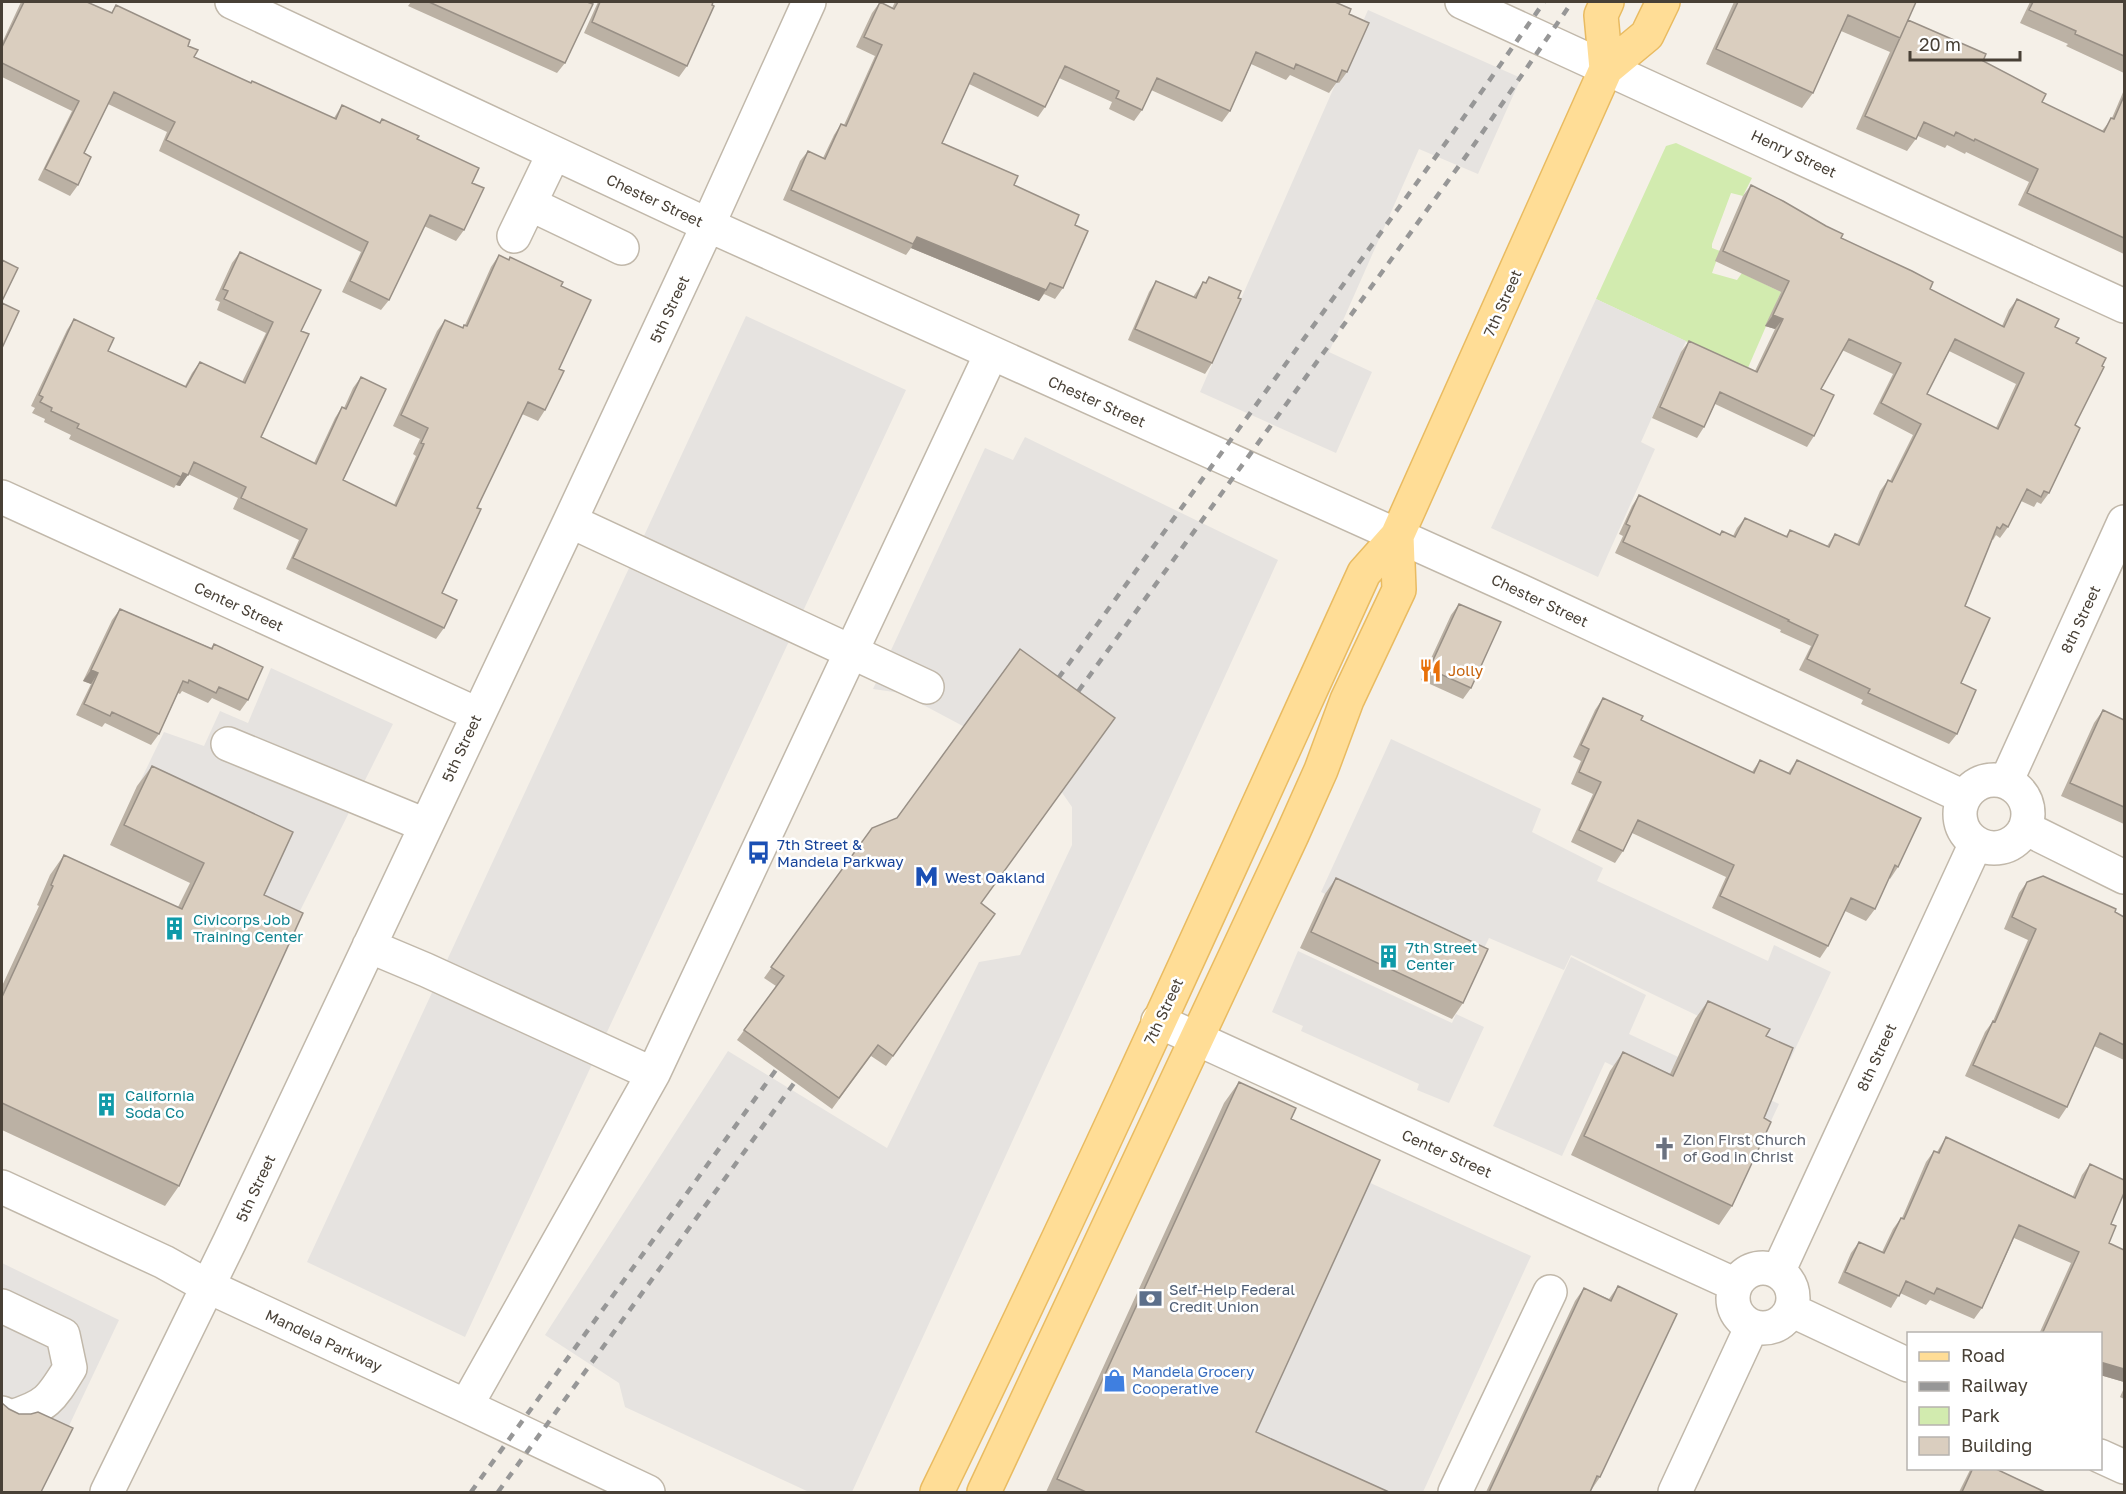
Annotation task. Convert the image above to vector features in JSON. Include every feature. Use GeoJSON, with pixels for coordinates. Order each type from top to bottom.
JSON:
{"type":"FeatureCollection","features":[{"type":"Feature","properties":{"kind":"main road","name":"7th Street"},"geometry":{"type":"LineString","coordinates":[[1606,69],[1601,15],[1607,2]]}},
{"type":"Feature","properties":{"kind":"main road","name":"7th Street"},"geometry":{"type":"LineString","coordinates":[[937,1492],[988,1388],[1364,573],[1397,536],[1606,69],[1647,35],[1663,2]]}},
{"type":"Feature","properties":{"kind":"main road","name":"7th Street"},"geometry":{"type":"LineString","coordinates":[[984,1492],[1316,781],[1347,700],[1399,590],[1397,536]]}},
{"type":"Feature","properties":{"kind":"street","name":"Chester Street"},"geometry":{"type":"LineString","coordinates":[[232,2],[708,225],[1537,599],[1964,797]]}},
{"type":"Feature","properties":{"kind":"street","name":"5th Street"},"geometry":{"type":"LineString","coordinates":[[107,1492],[570,521],[809,2]]}},
{"type":"Feature","properties":{"kind":"street","name":"Henry Street"},"geometry":{"type":"LineString","coordinates":[[1462,2],[2124,306]]}},
{"type":"Feature","properties":{"kind":"street"},"geometry":{"type":"LineString","coordinates":[[514,236],[554,153]]}},
{"type":"Feature","properties":{"kind":"street"},"geometry":{"type":"LineString","coordinates":[[530,204],[622,248]]}},
{"type":"Feature","properties":{"kind":"street"},"geometry":{"type":"LineString","coordinates":[[466,1406],[653,1074],[991,354]]}},
{"type":"Feature","properties":{"kind":"street","name":"Center Street"},"geometry":{"type":"LineString","coordinates":[[2,497],[477,714]]}},
{"type":"Feature","properties":{"kind":"street"},"geometry":{"type":"LineString","coordinates":[[570,521],[927,687]]}},
{"type":"Feature","properties":{"kind":"street","name":"8th Street"},"geometry":{"type":"LineString","coordinates":[[2006,782],[2124,522]]}},
{"type":"Feature","properties":{"kind":"street"},"geometry":{"type":"LineString","coordinates":[[228,744],[425,825]]}},
{"type":"Feature","properties":{"kind":"street"},"geometry":{"type":"LineString","coordinates":[[1987,780],[2006,782],[2022,795],[2027,806],[2028,817],[2025,828],[2009,844],[1987,847],[1976,843],[1963,828],[1960,818],[1964,797],[1978,784],[1987,780]]}},
{"type":"Feature","properties":{"kind":"street"},"geometry":{"type":"LineString","coordinates":[[2025,828],[2124,877]]}},
{"type":"Feature","properties":{"kind":"street","name":"8th Street"},"geometry":{"type":"LineString","coordinates":[[1778,1272],[1976,843]]}},
{"type":"Feature","properties":{"kind":"street"},"geometry":{"type":"LineString","coordinates":[[369,946],[653,1074]]}},
{"type":"Feature","properties":{"kind":"street","name":"Center Street"},"geometry":{"type":"LineString","coordinates":[[1158,1021],[1736,1285]]}},
{"type":"Feature","properties":{"kind":"street","name":"Mandela Parkway"},"geometry":{"type":"LineString","coordinates":[[2,1186],[164,1262],[207,1286],[648,1492]]}},
{"type":"Feature","properties":{"kind":"street"},"geometry":{"type":"LineString","coordinates":[[1759,1268],[1769,1268],[1778,1272],[1785,1277],[1793,1293],[1791,1310],[1779,1323],[1771,1327],[1752,1326],[1737,1313],[1734,1304],[1736,1285],[1742,1277],[1759,1268]]}},
{"type":"Feature","properties":{"kind":"street"},"geometry":{"type":"LineString","coordinates":[[1455,1492],[1550,1292]]}},
{"type":"Feature","properties":{"kind":"street"},"geometry":{"type":"LineString","coordinates":[[2,1306],[63,1335],[70,1368],[53,1396],[35,1410],[11,1418],[2,1413]]}},
{"type":"Feature","properties":{"kind":"street"},"geometry":{"type":"LineString","coordinates":[[1791,1310],[1907,1365]]}},
{"type":"Feature","properties":{"kind":"street"},"geometry":{"type":"LineString","coordinates":[[1675,1492],[1752,1326]]}},
{"type":"Feature","properties":{"kind":"street"},"geometry":{"type":"LineString","coordinates":[[2102,1457],[2124,1467]]}},
{"type":"Feature","properties":{"kind":"green space"},"geometry":{"type":"Polygon","coordinates":[[[1676,143],[1752,178],[1743,196],[1731,193],[1712,244],[1712,248],[1720,251],[1712,273],[1737,280],[1742,273],[1781,292],[1747,370],[1596,299],[1666,146],[1676,143]]]}},
{"type":"Feature","properties":{"kind":"shaded area"},"geometry":{"type":"Polygon","coordinates":[[[1368,10],[1521,78],[1478,174],[1419,149],[1329,352],[1372,372],[1336,453],[1200,392],[1368,10]]]}},
{"type":"Feature","properties":{"kind":"shaded area"},"geometry":{"type":"Polygon","coordinates":[[[1596,299],[1686,341],[1641,442],[1655,449],[1598,577],[1491,528],[1596,299]]]}},
{"type":"Feature","properties":{"kind":"shaded area"},"geometry":{"type":"Polygon","coordinates":[[[746,316],[906,390],[465,1337],[307,1262],[746,316]]]}},
{"type":"Feature","properties":{"kind":"shaded area"},"geometry":{"type":"Polygon","coordinates":[[[1025,437],[1278,560],[852,1492],[809,1492],[625,1407],[619,1383],[545,1335],[728,1051],[887,1148],[979,962],[1020,955],[1072,845],[1072,807],[1047,771],[901,693],[873,689],[985,448],[1013,460],[1025,437]]]}},
{"type":"Feature","properties":{"kind":"shaded area"},"geometry":{"type":"Polygon","coordinates":[[[271,668],[393,724],[289,933],[138,786],[164,732],[204,746],[220,711],[248,723],[271,668]]]}},
{"type":"Feature","properties":{"kind":"shaded area"},"geometry":{"type":"Polygon","coordinates":[[[1391,739],[1541,809],[1532,832],[1603,868],[1597,881],[1768,961],[1774,945],[1831,972],[1790,1060],[1571,955],[1564,970],[1489,938],[1476,965],[1321,892],[1391,739]]]}},
{"type":"Feature","properties":{"kind":"shaded area"},"geometry":{"type":"Polygon","coordinates":[[[1298,951],[1452,1023],[1456,1014],[1484,1027],[1449,1103],[1417,1090],[1419,1084],[1301,1031],[1303,1026],[1272,1012],[1298,951]]]}},
{"type":"Feature","properties":{"kind":"shaded area"},"geometry":{"type":"Polygon","coordinates":[[[1571,957],[1646,995],[1629,1034],[1779,1104],[1763,1138],[1605,1062],[1562,1156],[1493,1126],[1571,957]]]}},
{"type":"Feature","properties":{"kind":"shaded area"},"geometry":{"type":"Polygon","coordinates":[[[1366,1181],[1531,1256],[1423,1492],[1329,1492],[1241,1452],[1366,1181]]]}},
{"type":"Feature","properties":{"kind":"shaded area"},"geometry":{"type":"Polygon","coordinates":[[[2,1263],[119,1320],[58,1449],[2,1423],[2,1263]]]}},
{"type":"Feature","properties":{"kind":"building"},"geometry":{"type":"Polygon","coordinates":[[[24,2],[87,2],[112,13],[116,5],[190,40],[188,46],[198,50],[194,57],[251,83],[252,81],[336,119],[342,105],[380,123],[382,119],[419,136],[417,139],[479,168],[472,183],[484,188],[464,230],[430,215],[389,300],[350,281],[368,242],[166,140],[175,122],[114,92],[84,153],[91,157],[78,185],[45,169],[79,101],[2,63],[2,47],[24,2]]]}},
{"type":"Feature","properties":{"kind":"building"},"geometry":{"type":"Polygon","coordinates":[[[429,2],[587,2],[593,4],[565,63],[429,2]]]}},
{"type":"Feature","properties":{"kind":"building"},"geometry":{"type":"Polygon","coordinates":[[[600,2],[713,2],[714,6],[687,66],[592,22],[600,2]]]}},
{"type":"Feature","properties":{"kind":"building"},"geometry":{"type":"Polygon","coordinates":[[[880,2],[894,9],[898,2],[1335,2],[1351,9],[1349,14],[1369,23],[1347,72],[1342,70],[1337,82],[1296,64],[1294,69],[1256,52],[1230,111],[1157,78],[1142,110],[1116,98],[1119,91],[1065,66],[1045,107],[974,73],[942,143],[1018,176],[1014,185],[1079,215],[1075,225],[1088,231],[1063,288],[1050,283],[1046,290],[917,237],[913,244],[791,190],[808,151],[825,159],[841,124],[846,126],[882,45],[864,37],[880,2]]]}},
{"type":"Feature","properties":{"kind":"building"},"geometry":{"type":"Polygon","coordinates":[[[1738,2],[1916,2],[1900,38],[1848,15],[1813,93],[1716,49],[1738,2]]]}},
{"type":"Feature","properties":{"kind":"building"},"geometry":{"type":"Polygon","coordinates":[[[2033,2],[2124,2],[2124,56],[2029,10],[2033,2]]]}},
{"type":"Feature","properties":{"kind":"building"},"geometry":{"type":"Polygon","coordinates":[[[1908,20],[1986,54],[1983,61],[2046,94],[2042,102],[2104,132],[2111,118],[2114,119],[2124,96],[2124,238],[2027,193],[2038,169],[1975,139],[1974,141],[1956,132],[1954,136],[1924,122],[1916,139],[1865,116],[1908,20]]]}},
{"type":"Feature","properties":{"kind":"building"},"geometry":{"type":"Polygon","coordinates":[[[1751,185],[1843,234],[1841,238],[1933,282],[1930,289],[2004,327],[2017,299],[2059,319],[2055,327],[2079,338],[2076,343],[2106,358],[2102,366],[2104,367],[2075,425],[2080,428],[2049,493],[2044,491],[2041,497],[2027,489],[2008,527],[2003,524],[2000,529],[1997,527],[1965,606],[1990,618],[1961,683],[1976,690],[1957,734],[1868,693],[1870,689],[1807,659],[1818,635],[1623,542],[1630,526],[1626,524],[1639,495],[1720,535],[1722,531],[1735,537],[1745,518],[1787,537],[1790,530],[1829,547],[1835,534],[1859,545],[1888,480],[1892,482],[1921,424],[1881,403],[1901,363],[1849,339],[1821,389],[1834,395],[1814,436],[1720,392],[1704,427],[1660,407],[1689,341],[1757,372],[1783,319],[1773,315],[1789,281],[1723,251],[1751,185]],[[1955,339],[1927,394],[1998,429],[2024,373],[1955,339]]]}},
{"type":"Feature","properties":{"kind":"building"},"geometry":{"type":"Polygon","coordinates":[[[240,252],[321,290],[301,331],[309,334],[261,437],[316,464],[342,407],[346,409],[361,377],[386,389],[343,480],[396,506],[424,444],[421,443],[428,428],[401,415],[445,320],[463,328],[464,325],[467,326],[499,255],[509,260],[510,257],[563,282],[561,286],[591,300],[559,369],[564,371],[545,410],[528,402],[477,508],[481,509],[442,593],[457,600],[444,628],[293,558],[307,529],[241,498],[246,487],[194,462],[188,475],[183,473],[181,477],[77,428],[79,424],[51,411],[52,408],[40,402],[43,397],[39,395],[74,319],[114,338],[108,351],[186,387],[200,362],[245,383],[273,322],[224,299],[228,291],[223,289],[240,252]]]}},
{"type":"Feature","properties":{"kind":"building"},"geometry":{"type":"Polygon","coordinates":[[[2,260],[18,268],[2,301],[2,260]]]}},
{"type":"Feature","properties":{"kind":"building"},"geometry":{"type":"Polygon","coordinates":[[[1209,277],[1241,291],[1238,298],[1241,299],[1212,363],[1135,329],[1156,281],[1196,298],[1203,282],[1206,283],[1209,277]]]}},
{"type":"Feature","properties":{"kind":"building"},"geometry":{"type":"Polygon","coordinates":[[[2,303],[19,311],[2,348],[2,303]]]}},
{"type":"Feature","properties":{"kind":"building"},"geometry":{"type":"Polygon","coordinates":[[[1459,604],[1501,622],[1471,688],[1429,669],[1459,604]]]}},
{"type":"Feature","properties":{"kind":"building"},"geometry":{"type":"Polygon","coordinates":[[[120,609],[212,649],[214,644],[263,667],[248,700],[219,687],[216,693],[189,680],[188,683],[183,681],[159,734],[112,712],[110,716],[84,704],[98,673],[91,670],[120,609]]]}},
{"type":"Feature","properties":{"kind":"building"},"geometry":{"type":"Polygon","coordinates":[[[1020,649],[1115,718],[981,903],[995,914],[893,1056],[878,1045],[839,1098],[744,1030],[784,976],[771,967],[872,828],[897,818],[1020,649]]]}},
{"type":"Feature","properties":{"kind":"building"},"geometry":{"type":"Polygon","coordinates":[[[1603,698],[1643,716],[1641,720],[1754,773],[1760,760],[1790,774],[1797,760],[1921,818],[1898,867],[1895,865],[1875,909],[1851,898],[1828,946],[1720,896],[1734,865],[1638,820],[1623,851],[1579,830],[1601,782],[1579,772],[1589,749],[1581,745],[1603,698]]]}},
{"type":"Feature","properties":{"kind":"building"},"geometry":{"type":"Polygon","coordinates":[[[2103,710],[2124,720],[2124,807],[2070,783],[2103,710]]]}},
{"type":"Feature","properties":{"kind":"building"},"geometry":{"type":"Polygon","coordinates":[[[152,766],[293,832],[264,895],[303,913],[179,1186],[2,1103],[2,997],[53,886],[51,885],[64,855],[182,909],[204,863],[124,825],[152,766]]]}},
{"type":"Feature","properties":{"kind":"building"},"geometry":{"type":"Polygon","coordinates":[[[2043,876],[2116,909],[2115,912],[2124,917],[2124,1045],[2100,1033],[2067,1107],[1973,1065],[1993,1021],[1995,1022],[2036,929],[2012,917],[2027,882],[2043,876]]]}},
{"type":"Feature","properties":{"kind":"building","name":"7th Street Center"},"geometry":{"type":"Polygon","coordinates":[[[1336,878],[1488,949],[1463,1003],[1311,932],[1336,878]]]}},
{"type":"Feature","properties":{"kind":"building"},"geometry":{"type":"Polygon","coordinates":[[[1708,1001],[1770,1029],[1766,1036],[1793,1048],[1764,1118],[1771,1122],[1732,1206],[1584,1136],[1623,1052],[1673,1076],[1708,1001]]]}},
{"type":"Feature","properties":{"kind":"building"},"geometry":{"type":"Polygon","coordinates":[[[1239,1082],[1296,1108],[1291,1119],[1380,1160],[1256,1432],[1389,1492],[1086,1492],[1057,1479],[1239,1082]]]}},
{"type":"Feature","properties":{"kind":"building"},"geometry":{"type":"Polygon","coordinates":[[[1946,1137],[2075,1198],[2090,1164],[2124,1180],[2124,1193],[2111,1224],[2116,1226],[2109,1243],[2124,1250],[2124,1369],[2102,1363],[2102,1332],[2043,1332],[2079,1252],[2019,1225],[1982,1308],[1937,1288],[1934,1294],[1906,1281],[1899,1296],[1845,1272],[1859,1242],[1884,1253],[1901,1218],[1904,1219],[1934,1151],[1939,1153],[1946,1137]]]}},
{"type":"Feature","properties":{"kind":"building"},"geometry":{"type":"Polygon","coordinates":[[[1618,1286],[1677,1314],[1600,1477],[1597,1476],[1590,1492],[1489,1492],[1584,1288],[1611,1301],[1618,1286]]]}},
{"type":"Feature","properties":{"kind":"building"},"geometry":{"type":"Polygon","coordinates":[[[2,1403],[19,1414],[38,1412],[73,1428],[41,1492],[2,1492],[2,1403]]]}},
{"type":"Feature","properties":{"kind":"building"},"geometry":{"type":"Polygon","coordinates":[[[1972,1470],[1998,1470],[2045,1492],[1962,1492],[1972,1470]]]}},
{"type":"Feature","properties":{"kind":"railway"},"geometry":{"type":"LineString","coordinates":[[1049,691],[1450,137],[1544,2]]}},
{"type":"Feature","properties":{"kind":"railway"},"geometry":{"type":"LineString","coordinates":[[1069,704],[1469,152],[1572,2]]}},
{"type":"Feature","properties":{"kind":"railway"},"geometry":{"type":"LineString","coordinates":[[471,1492],[786,1056]]}},
{"type":"Feature","properties":{"kind":"railway"},"geometry":{"type":"LineString","coordinates":[[498,1492],[805,1068]]}},
{"type":"Feature","properties":{"kind":"place","name":"Jolly"},"geometry":{"type":"Point","coordinates":[1430,670]}},
{"type":"Feature","properties":{"kind":"place","name":"7th Street & Mandela Parkway"},"geometry":{"type":"Point","coordinates":[759,853]}},
{"type":"Feature","properties":{"kind":"place","name":"West Oakland"},"geometry":{"type":"Point","coordinates":[927,877]}},
{"type":"Feature","properties":{"kind":"place","name":"Civicorps Job Training Center"},"geometry":{"type":"Point","coordinates":[175,928]}},
{"type":"Feature","properties":{"kind":"place","name":"7th Street Center"},"geometry":{"type":"Point","coordinates":[1388,956]}},
{"type":"Feature","properties":{"kind":"place","name":"California Soda Co"},"geometry":{"type":"Point","coordinates":[107,1104]}},
{"type":"Feature","properties":{"kind":"place","name":"Zion First Church of God in Christ"},"geometry":{"type":"Point","coordinates":[1665,1148]}},
{"type":"Feature","properties":{"kind":"place","name":"Self-Help Federal Credit Union"},"geometry":{"type":"Point","coordinates":[1151,1298]}},
{"type":"Feature","properties":{"kind":"place","name":"Mandela Grocery Cooperative"},"geometry":{"type":"Point","coordinates":[1114,1380]}}]}
